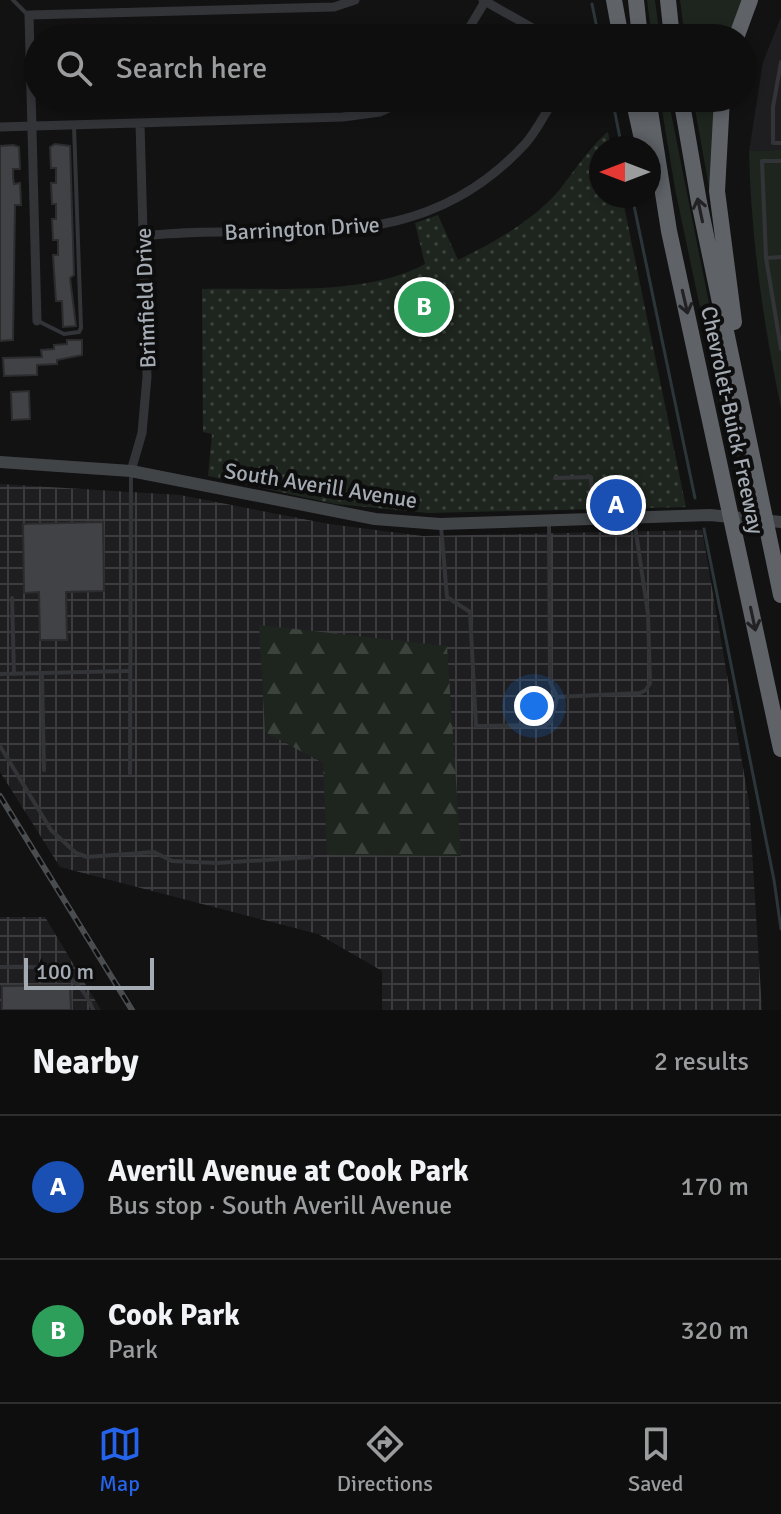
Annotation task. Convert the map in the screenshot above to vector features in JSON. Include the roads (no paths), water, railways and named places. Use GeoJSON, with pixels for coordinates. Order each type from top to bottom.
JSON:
{"type":"FeatureCollection","features":[{"type":"Feature","properties":{"kind":"highway"},"geometry":{"type":"LineString","coordinates":[[614,0],[618,24]]}},
{"type":"Feature","properties":{"kind":"highway"},"geometry":{"type":"LineString","coordinates":[[636,0],[639,24]]}},
{"type":"Feature","properties":{"kind":"highway"},"geometry":{"type":"LineString","coordinates":[[668,0],[671,24]]}},
{"type":"Feature","properties":{"kind":"highway"},"geometry":{"type":"LineString","coordinates":[[741,24],[750,0]]}},
{"type":"Feature","properties":{"kind":"highway"},"geometry":{"type":"LineString","coordinates":[[636,112],[641,136]]}},
{"type":"Feature","properties":{"kind":"highway","name":"Chevrolet-Buick Freeway"},"geometry":{"type":"LineString","coordinates":[[650,112],[669,231],[781,749]]}},
{"type":"Feature","properties":{"kind":"highway","name":"Chevrolet-Buick Freeway"},"geometry":{"type":"LineString","coordinates":[[684,112],[781,595]]}},
{"type":"Feature","properties":{"kind":"highway"},"geometry":{"type":"LineString","coordinates":[[721,112],[716,157],[718,219],[751,450]]}},
{"type":"Feature","properties":{"kind":"highway"},"geometry":{"type":"LineString","coordinates":[[661,207],[669,231]]}},
{"type":"Feature","properties":{"kind":"street"},"geometry":{"type":"LineString","coordinates":[[29,24],[29,15],[334,7],[355,0]]}},
{"type":"Feature","properties":{"kind":"street"},"geometry":{"type":"LineString","coordinates":[[471,24],[485,0],[526,24]]}},
{"type":"Feature","properties":{"kind":"street"},"geometry":{"type":"LineString","coordinates":[[32,112],[37,321]]}},
{"type":"Feature","properties":{"kind":"street"},"geometry":{"type":"LineString","coordinates":[[0,127],[343,117],[380,112]]}},
{"type":"Feature","properties":{"kind":"street","name":"Barrington Drive"},"geometry":{"type":"LineString","coordinates":[[143,236],[363,229],[425,214],[458,199],[490,178],[527,142],[546,112]]}},
{"type":"Feature","properties":{"kind":"street","name":"Brimfield Drive"},"geometry":{"type":"LineString","coordinates":[[131,471],[142,433],[147,377],[140,123]]}},
{"type":"Feature","properties":{"kind":"street","name":"South Averill Avenue"},"geometry":{"type":"LineString","coordinates":[[0,462],[131,471],[333,512],[440,524],[710,515],[781,522]]}},
{"type":"Feature","properties":{"kind":"lane"},"geometry":{"type":"LineString","coordinates":[[13,0],[29,15]]}},
{"type":"Feature","properties":{"kind":"lane"},"geometry":{"type":"LineString","coordinates":[[781,62],[773,107],[773,143],[781,143]]}},
{"type":"Feature","properties":{"kind":"lane"},"geometry":{"type":"LineString","coordinates":[[37,321],[64,334],[79,332],[81,328],[74,126]]}},
{"type":"Feature","properties":{"kind":"lane"},"geometry":{"type":"LineString","coordinates":[[781,161],[762,161],[766,258],[781,349]]}},
{"type":"Feature","properties":{"kind":"lane"},"geometry":{"type":"LineString","coordinates":[[766,258],[781,257]]}},
{"type":"Feature","properties":{"kind":"lane"},"geometry":{"type":"LineString","coordinates":[[130,774],[131,471]]}},
{"type":"Feature","properties":{"kind":"lane"},"geometry":{"type":"LineString","coordinates":[[555,478],[591,477],[593,518]]}},
{"type":"Feature","properties":{"kind":"lane"},"geometry":{"type":"LineString","coordinates":[[557,697],[640,693],[650,683],[648,614],[633,516]]}},
{"type":"Feature","properties":{"kind":"lane"},"geometry":{"type":"LineString","coordinates":[[440,524],[447,597],[470,612],[476,726],[546,725],[550,723],[557,697],[550,682],[548,520]]}},
{"type":"Feature","properties":{"kind":"lane"},"geometry":{"type":"LineString","coordinates":[[12,598],[14,674]]}},
{"type":"Feature","properties":{"kind":"lane"},"geometry":{"type":"LineString","coordinates":[[0,674],[128,671]]}},
{"type":"Feature","properties":{"kind":"lane"},"geometry":{"type":"LineString","coordinates":[[42,673],[44,770]]}},
{"type":"Feature","properties":{"kind":"lane"},"geometry":{"type":"LineString","coordinates":[[0,746],[51,830],[76,853],[87,857],[154,852],[172,861],[217,863],[313,857]]}},
{"type":"Feature","properties":{"kind":"lane"},"geometry":{"type":"LineString","coordinates":[[0,967],[57,969],[79,984],[93,1010]]}},
{"type":"Feature","properties":{"kind":"waterway"},"geometry":{"type":"LineString","coordinates":[[592,4],[596,24]]}},
{"type":"Feature","properties":{"kind":"waterway"},"geometry":{"type":"LineString","coordinates":[[615,112],[620,136]]}},
{"type":"Feature","properties":{"kind":"waterway"},"geometry":{"type":"LineString","coordinates":[[635,208],[695,498]]}},
{"type":"Feature","properties":{"kind":"waterway"},"geometry":{"type":"LineString","coordinates":[[704,529],[781,929]]}},
{"type":"Feature","properties":{"kind":"railway"},"geometry":{"type":"LineString","coordinates":[[0,796],[132,1010]]}},
{"type":"Feature","properties":{"kind":"place","name":"Cook Park"},"geometry":{"type":"Point","coordinates":[424,307]}},
{"type":"Feature","properties":{"kind":"place","name":"Averill Avenue at Cook Park"},"geometry":{"type":"Point","coordinates":[616,505]}}]}
